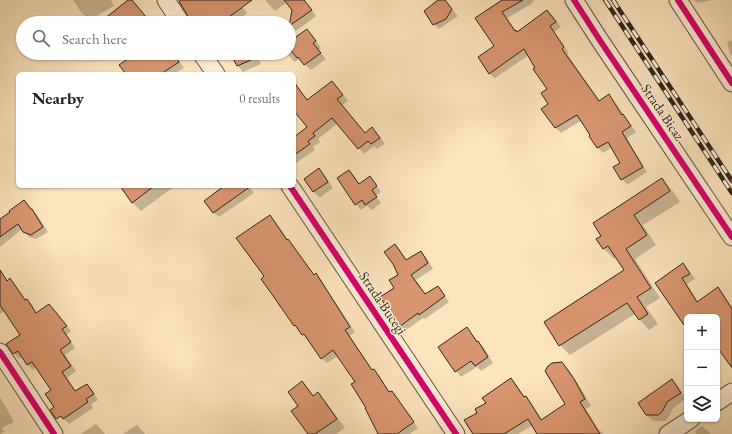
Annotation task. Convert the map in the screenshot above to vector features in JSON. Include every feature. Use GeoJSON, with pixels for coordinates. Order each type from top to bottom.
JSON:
{"type":"FeatureCollection","features":[{"type":"Feature","properties":{"kind":"street"},"geometry":{"type":"LineString","coordinates":[[166,0],[176,16]]}},
{"type":"Feature","properties":{"kind":"street","name":"Strada Bicaz"},"geometry":{"type":"LineString","coordinates":[[574,0],[732,238]]}},
{"type":"Feature","properties":{"kind":"street"},"geometry":{"type":"LineString","coordinates":[[678,0],[732,83]]}},
{"type":"Feature","properties":{"kind":"street"},"geometry":{"type":"LineString","coordinates":[[207,60],[215,72]]}},
{"type":"Feature","properties":{"kind":"street","name":"Strada Bucegi"},"geometry":{"type":"LineString","coordinates":[[291,188],[456,434]]}},
{"type":"Feature","properties":{"kind":"street"},"geometry":{"type":"LineString","coordinates":[[0,352],[54,434]]}},
{"type":"Feature","properties":{"kind":"street"},"geometry":{"type":"LineString","coordinates":[[720,400],[732,392]]}},
{"type":"Feature","properties":{"kind":"street"},"geometry":{"type":"LineString","coordinates":[[668,434],[686,422]]}},
{"type":"Feature","properties":{"kind":"building"},"geometry":{"type":"Polygon","coordinates":[[[128,0],[132,0],[145,16],[108,16],[128,0]]]}},
{"type":"Feature","properties":{"kind":"building"},"geometry":{"type":"Polygon","coordinates":[[[252,0],[230,16],[188,16],[179,1],[252,0]]]}},
{"type":"Feature","properties":{"kind":"building"},"geometry":{"type":"Polygon","coordinates":[[[284,0],[304,0],[312,10],[296,21],[296,16],[291,16],[292,10],[284,0]]]}},
{"type":"Feature","properties":{"kind":"building"},"geometry":{"type":"Polygon","coordinates":[[[438,0],[445,0],[452,9],[446,19],[433,25],[424,11],[438,0]]]}},
{"type":"Feature","properties":{"kind":"building"},"geometry":{"type":"Polygon","coordinates":[[[502,0],[523,0],[502,12],[517,32],[547,10],[556,22],[550,26],[564,47],[562,49],[599,101],[609,94],[631,126],[622,132],[643,167],[621,180],[613,167],[620,163],[608,142],[597,148],[577,115],[555,128],[541,109],[548,104],[541,93],[547,89],[533,69],[535,68],[524,49],[489,74],[478,57],[494,46],[475,18],[502,0]]]}},
{"type":"Feature","properties":{"kind":"building"},"geometry":{"type":"Polygon","coordinates":[[[307,29],[316,41],[313,43],[321,53],[304,65],[298,57],[296,57],[296,37],[307,29]]]}},
{"type":"Feature","properties":{"kind":"building"},"geometry":{"type":"Polygon","coordinates":[[[126,60],[178,60],[179,62],[164,72],[124,72],[119,65],[126,60]]]}},
{"type":"Feature","properties":{"kind":"building"},"geometry":{"type":"Polygon","coordinates":[[[234,60],[251,60],[237,66],[234,60]]]}},
{"type":"Feature","properties":{"kind":"building"},"geometry":{"type":"Polygon","coordinates":[[[332,81],[343,95],[337,99],[365,133],[372,127],[380,138],[371,144],[368,141],[358,149],[332,118],[313,133],[315,136],[308,141],[310,144],[296,154],[296,135],[307,127],[296,113],[296,85],[307,100],[332,81]]]}},
{"type":"Feature","properties":{"kind":"building"},"geometry":{"type":"Polygon","coordinates":[[[319,168],[328,182],[313,192],[304,179],[319,168]]]}},
{"type":"Feature","properties":{"kind":"building"},"geometry":{"type":"Polygon","coordinates":[[[349,170],[359,184],[370,176],[377,186],[372,190],[377,197],[365,205],[362,200],[355,205],[337,178],[349,170]]]}},
{"type":"Feature","properties":{"kind":"building"},"geometry":{"type":"Polygon","coordinates":[[[662,178],[670,191],[634,215],[647,235],[626,249],[651,288],[637,297],[648,314],[639,320],[627,303],[559,346],[544,322],[624,270],[608,246],[603,249],[596,239],[601,236],[593,223],[662,178]]]}},
{"type":"Feature","properties":{"kind":"building"},"geometry":{"type":"Polygon","coordinates":[[[121,188],[151,188],[132,203],[121,188]]]}},
{"type":"Feature","properties":{"kind":"building"},"geometry":{"type":"Polygon","coordinates":[[[221,188],[248,188],[213,213],[204,201],[221,188]]]}},
{"type":"Feature","properties":{"kind":"building"},"geometry":{"type":"Polygon","coordinates":[[[24,200],[32,209],[43,227],[31,235],[23,232],[18,224],[0,237],[0,219],[24,200]]]}},
{"type":"Feature","properties":{"kind":"building"},"geometry":{"type":"Polygon","coordinates":[[[270,215],[314,275],[316,273],[350,327],[345,330],[372,370],[374,369],[389,392],[392,391],[414,422],[397,434],[378,434],[366,408],[351,384],[355,382],[333,350],[321,359],[304,334],[302,335],[295,325],[294,326],[261,279],[264,276],[236,238],[270,215]]]}},
{"type":"Feature","properties":{"kind":"building"},"geometry":{"type":"Polygon","coordinates":[[[395,244],[406,260],[421,251],[428,263],[411,275],[425,294],[438,286],[445,296],[419,315],[418,313],[399,327],[380,297],[394,288],[389,280],[398,275],[393,264],[384,252],[395,244]]]}},
{"type":"Feature","properties":{"kind":"building"},"geometry":{"type":"Polygon","coordinates":[[[683,263],[690,274],[682,278],[697,302],[718,287],[732,309],[732,368],[720,351],[720,314],[684,314],[684,325],[655,283],[683,263]]]}},
{"type":"Feature","properties":{"kind":"building"},"geometry":{"type":"Polygon","coordinates":[[[0,270],[7,281],[10,278],[36,313],[49,304],[67,326],[62,329],[71,342],[60,350],[71,366],[62,372],[75,391],[87,384],[94,394],[86,399],[88,402],[63,419],[61,416],[56,419],[50,410],[54,407],[45,394],[51,390],[32,362],[27,365],[18,351],[13,354],[6,344],[20,335],[0,305],[0,270]]]}},
{"type":"Feature","properties":{"kind":"building"},"geometry":{"type":"Polygon","coordinates":[[[467,327],[488,357],[475,366],[471,361],[455,372],[438,347],[467,327]]]}},
{"type":"Feature","properties":{"kind":"building"},"geometry":{"type":"Polygon","coordinates":[[[562,362],[574,379],[585,399],[580,402],[600,434],[537,434],[528,419],[504,434],[473,434],[464,420],[477,413],[475,409],[486,403],[482,398],[511,378],[524,397],[526,396],[541,420],[565,404],[545,371],[552,363],[562,362]]]}},
{"type":"Feature","properties":{"kind":"building"},"geometry":{"type":"Polygon","coordinates":[[[672,379],[681,393],[667,402],[662,412],[658,415],[646,415],[638,403],[672,379]]]}},
{"type":"Feature","properties":{"kind":"building"},"geometry":{"type":"Polygon","coordinates":[[[302,381],[313,396],[318,392],[337,419],[315,434],[308,434],[291,411],[298,406],[288,392],[302,381]]]}},
{"type":"Feature","properties":{"kind":"railway"},"geometry":{"type":"LineString","coordinates":[[605,0],[732,193]]}},
{"type":"Feature","properties":{"kind":"railway"},"geometry":{"type":"LineString","coordinates":[[613,0],[732,181]]}},
{"type":"Feature","properties":{"kind":"cycle path"},"geometry":{"type":"LineString","coordinates":[[574,0],[732,237]]}},
{"type":"Feature","properties":{"kind":"cycle path"},"geometry":{"type":"LineString","coordinates":[[678,0],[732,83]]}},
{"type":"Feature","properties":{"kind":"cycle path"},"geometry":{"type":"LineString","coordinates":[[291,188],[456,434]]}},
{"type":"Feature","properties":{"kind":"cycle path"},"geometry":{"type":"LineString","coordinates":[[0,352],[54,434]]}}]}
